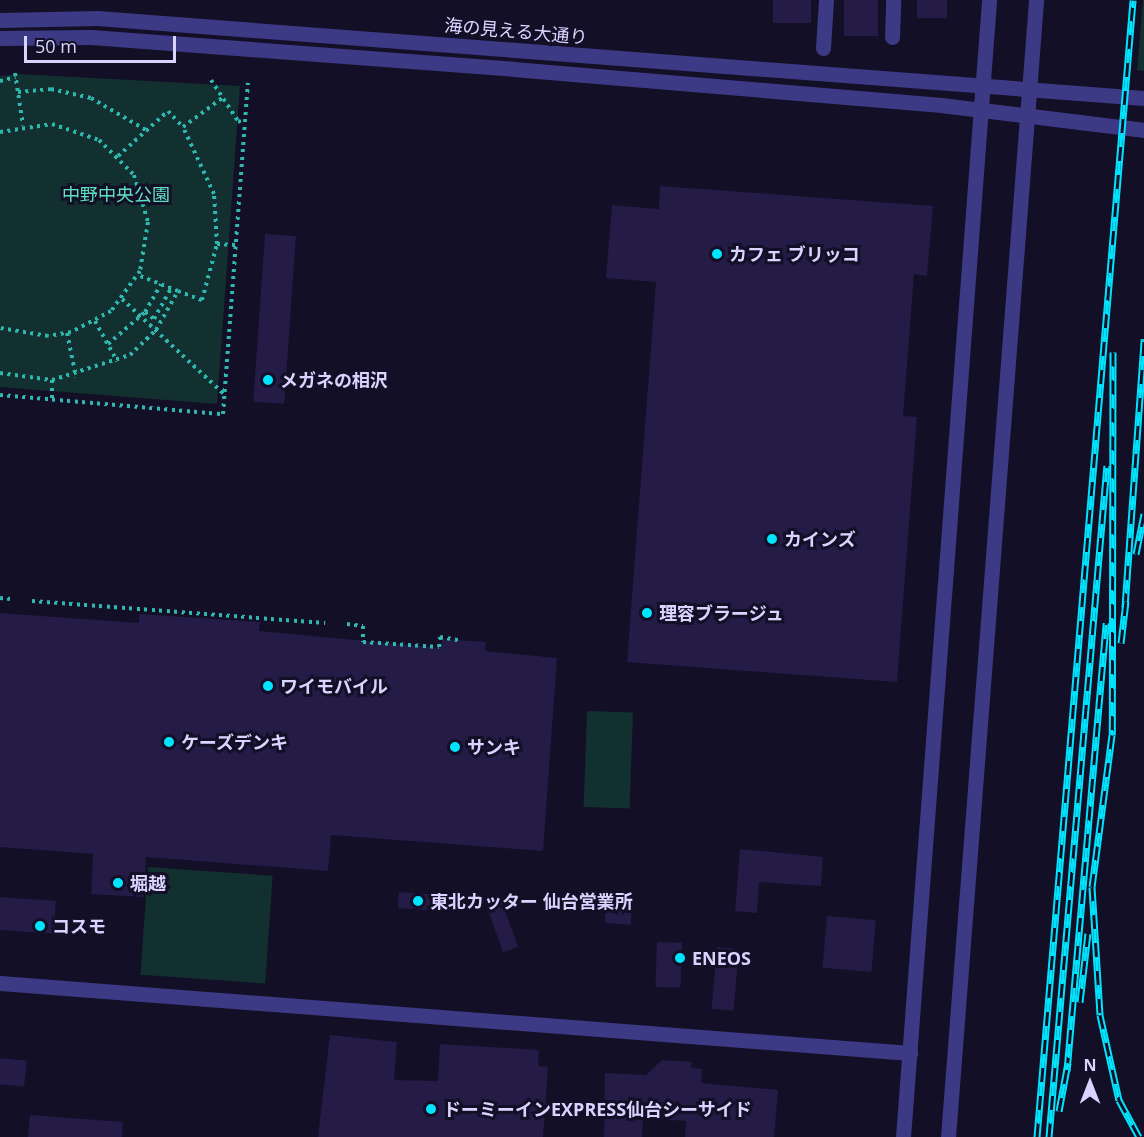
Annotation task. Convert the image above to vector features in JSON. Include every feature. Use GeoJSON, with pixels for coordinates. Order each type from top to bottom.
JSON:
{"type":"FeatureCollection","features":[{"type":"Feature","properties":{"kind":"street"},"geometry":{"type":"LineString","coordinates":[[823,48],[826,0]]}},
{"type":"Feature","properties":{"kind":"street"},"geometry":{"type":"LineString","coordinates":[[892,37],[893,0]]}},
{"type":"Feature","properties":{"kind":"street"},"geometry":{"type":"LineString","coordinates":[[903,1137],[989,0]]}},
{"type":"Feature","properties":{"kind":"street"},"geometry":{"type":"LineString","coordinates":[[948,1137],[1036,0]]}},
{"type":"Feature","properties":{"kind":"street","name":"海の見える大通り"},"geometry":{"type":"LineString","coordinates":[[0,20],[149,22],[982,88],[1029,89],[1144,98]]}},
{"type":"Feature","properties":{"kind":"street"},"geometry":{"type":"LineString","coordinates":[[0,38],[91,37],[981,109],[1027,118],[1144,130]]}},
{"type":"Feature","properties":{"kind":"street"},"geometry":{"type":"LineString","coordinates":[[0,983],[910,1053]]}},
{"type":"Feature","properties":{"kind":"path"},"geometry":{"type":"LineString","coordinates":[[0,81],[15,75],[23,125]]}},
{"type":"Feature","properties":{"kind":"path"},"geometry":{"type":"LineString","coordinates":[[211,81],[238,122],[245,123]]}},
{"type":"Feature","properties":{"kind":"path"},"geometry":{"type":"LineString","coordinates":[[0,395],[223,414],[248,83]]}},
{"type":"Feature","properties":{"kind":"path"},"geometry":{"type":"LineString","coordinates":[[18,92],[51,89],[91,98],[146,130]]}},
{"type":"Feature","properties":{"kind":"path"},"geometry":{"type":"LineString","coordinates":[[183,128],[222,98]]}},
{"type":"Feature","properties":{"kind":"path"},"geometry":{"type":"LineString","coordinates":[[118,156],[168,111],[183,128],[214,194],[217,244],[202,300],[138,275]]}},
{"type":"Feature","properties":{"kind":"path"},"geometry":{"type":"LineString","coordinates":[[0,132],[23,125],[76,129],[118,156],[137,183],[148,222],[138,275],[122,299],[95,321],[67,333],[25,335],[0,328]]}},
{"type":"Feature","properties":{"kind":"path"},"geometry":{"type":"LineString","coordinates":[[217,244],[236,245]]}},
{"type":"Feature","properties":{"kind":"path"},"geometry":{"type":"LineString","coordinates":[[108,344],[145,312],[161,284]]}},
{"type":"Feature","properties":{"kind":"path"},"geometry":{"type":"LineString","coordinates":[[145,312],[154,320],[171,288]]}},
{"type":"Feature","properties":{"kind":"path"},"geometry":{"type":"LineString","coordinates":[[0,374],[52,380],[76,376],[117,361],[156,330],[178,291]]}},
{"type":"Feature","properties":{"kind":"path"},"geometry":{"type":"LineString","coordinates":[[122,299],[224,394]]}},
{"type":"Feature","properties":{"kind":"path"},"geometry":{"type":"LineString","coordinates":[[95,321],[117,361]]}},
{"type":"Feature","properties":{"kind":"path"},"geometry":{"type":"LineString","coordinates":[[67,333],[76,376]]}},
{"type":"Feature","properties":{"kind":"path"},"geometry":{"type":"LineString","coordinates":[[52,380],[52,399]]}},
{"type":"Feature","properties":{"kind":"path"},"geometry":{"type":"LineString","coordinates":[[0,598],[10,599]]}},
{"type":"Feature","properties":{"kind":"path"},"geometry":{"type":"LineString","coordinates":[[32,601],[325,622]]}},
{"type":"Feature","properties":{"kind":"path"},"geometry":{"type":"LineString","coordinates":[[347,624],[363,626],[363,642],[440,647],[440,637],[462,641]]}},
{"type":"Feature","properties":{"kind":"green space"},"geometry":{"type":"Polygon","coordinates":[[[1144,0],[1144,71],[1137,70],[1144,0]]]}},
{"type":"Feature","properties":{"kind":"green space","name":"中野中央公園"},"geometry":{"type":"Polygon","coordinates":[[[20,74],[240,86],[217,404],[0,387],[0,76],[20,74]]]}},
{"type":"Feature","properties":{"kind":"green space"},"geometry":{"type":"Polygon","coordinates":[[[587,711],[633,713],[630,809],[584,807],[587,711]]]}},
{"type":"Feature","properties":{"kind":"green space"},"geometry":{"type":"Polygon","coordinates":[[[148,867],[273,876],[265,983],[140,975],[148,867]]]}},
{"type":"Feature","properties":{"kind":"building"},"geometry":{"type":"Polygon","coordinates":[[[773,0],[811,0],[811,23],[773,23],[773,0]]]}},
{"type":"Feature","properties":{"kind":"building"},"geometry":{"type":"Polygon","coordinates":[[[844,0],[878,0],[878,36],[844,36],[844,0]]]}},
{"type":"Feature","properties":{"kind":"building"},"geometry":{"type":"Polygon","coordinates":[[[917,0],[947,0],[947,18],[917,18],[917,0]]]}},
{"type":"Feature","properties":{"kind":"building","name":"カインズ"},"geometry":{"type":"Polygon","coordinates":[[[660,186],[933,206],[927,276],[914,274],[903,416],[917,417],[897,682],[627,662],[656,282],[606,278],[612,205],[659,209],[660,186]]]}},
{"type":"Feature","properties":{"kind":"building"},"geometry":{"type":"Polygon","coordinates":[[[265,234],[296,236],[284,404],[253,402],[265,234]]]}},
{"type":"Feature","properties":{"kind":"building","name":"ケーズデンキ"},"geometry":{"type":"Polygon","coordinates":[[[0,613],[139,623],[139,614],[260,622],[259,631],[441,648],[442,639],[486,642],[485,651],[557,658],[543,851],[331,835],[328,871],[146,857],[144,897],[91,894],[93,854],[0,847],[0,613]]]}},
{"type":"Feature","properties":{"kind":"building"},"geometry":{"type":"Polygon","coordinates":[[[740,849],[823,857],[821,886],[759,882],[757,913],[735,911],[740,849]]]}},
{"type":"Feature","properties":{"kind":"building","name":"東北カッター 仙台営業所"},"geometry":{"type":"Polygon","coordinates":[[[399,892],[439,895],[438,911],[398,908],[399,892]]]}},
{"type":"Feature","properties":{"kind":"building"},"geometry":{"type":"Polygon","coordinates":[[[0,897],[56,901],[54,934],[0,930],[0,897]]]}},
{"type":"Feature","properties":{"kind":"building"},"geometry":{"type":"Polygon","coordinates":[[[500,897],[518,947],[503,952],[485,902],[500,897]]]}},
{"type":"Feature","properties":{"kind":"building"},"geometry":{"type":"Polygon","coordinates":[[[606,905],[632,907],[631,925],[605,923],[606,905]]]}},
{"type":"Feature","properties":{"kind":"building"},"geometry":{"type":"Polygon","coordinates":[[[827,916],[876,920],[871,972],[822,968],[827,916]]]}},
{"type":"Feature","properties":{"kind":"building"},"geometry":{"type":"Polygon","coordinates":[[[657,942],[682,943],[680,988],[655,987],[657,942]]]}},
{"type":"Feature","properties":{"kind":"building"},"geometry":{"type":"Polygon","coordinates":[[[717,947],[739,949],[734,1011],[712,1009],[717,947]]]}},
{"type":"Feature","properties":{"kind":"building"},"geometry":{"type":"Polygon","coordinates":[[[330,1035],[397,1042],[394,1080],[438,1081],[440,1044],[539,1050],[538,1066],[548,1067],[543,1137],[318,1137],[330,1035]]]}},
{"type":"Feature","properties":{"kind":"building"},"geometry":{"type":"Polygon","coordinates":[[[0,1058],[27,1061],[24,1087],[0,1084],[0,1058]]]}},
{"type":"Feature","properties":{"kind":"building"},"geometry":{"type":"Polygon","coordinates":[[[662,1060],[692,1062],[691,1068],[702,1069],[701,1083],[778,1090],[774,1137],[685,1137],[686,1121],[643,1118],[642,1137],[604,1137],[605,1073],[646,1075],[662,1060]]]}},
{"type":"Feature","properties":{"kind":"building"},"geometry":{"type":"Polygon","coordinates":[[[30,1115],[123,1122],[122,1137],[28,1137],[30,1115]]]}},
{"type":"Feature","properties":{"kind":"railway"},"geometry":{"type":"LineString","coordinates":[[1037,1137],[1133,0]]}},
{"type":"Feature","properties":{"kind":"railway"},"geometry":{"type":"LineString","coordinates":[[1125,607],[1144,339]]}},
{"type":"Feature","properties":{"kind":"railway"},"geometry":{"type":"LineString","coordinates":[[1113,352],[1112,735],[1092,887],[1100,1015],[1119,1100],[1139,1137]]}},
{"type":"Feature","properties":{"kind":"railway"},"geometry":{"type":"LineString","coordinates":[[1049,1137],[1107,465]]}},
{"type":"Feature","properties":{"kind":"railway"},"geometry":{"type":"LineString","coordinates":[[1136,554],[1144,514]]}},
{"type":"Feature","properties":{"kind":"railway"},"geometry":{"type":"LineString","coordinates":[[1121,643],[1126,601]]}},
{"type":"Feature","properties":{"kind":"railway"},"geometry":{"type":"LineString","coordinates":[[1067,1071],[1106,623]]}},
{"type":"Feature","properties":{"kind":"railway"},"geometry":{"type":"LineString","coordinates":[[1080,1002],[1088,933]]}},
{"type":"Feature","properties":{"kind":"railway"},"geometry":{"type":"LineString","coordinates":[[1059,1111],[1068,1063]]}},
{"type":"Feature","properties":{"kind":"place","name":"カフェ ブリッコ"},"geometry":{"type":"Point","coordinates":[717,254]}},
{"type":"Feature","properties":{"kind":"place","name":"メガネの相沢"},"geometry":{"type":"Point","coordinates":[268,380]}},
{"type":"Feature","properties":{"kind":"place","name":"カインズ"},"geometry":{"type":"Point","coordinates":[772,539]}},
{"type":"Feature","properties":{"kind":"place","name":"理容ブラージュ"},"geometry":{"type":"Point","coordinates":[647,613]}},
{"type":"Feature","properties":{"kind":"place","name":"ワイモバイル"},"geometry":{"type":"Point","coordinates":[268,686]}},
{"type":"Feature","properties":{"kind":"place","name":"ケーズデンキ"},"geometry":{"type":"Point","coordinates":[169,742]}},
{"type":"Feature","properties":{"kind":"place","name":"サンキ"},"geometry":{"type":"Point","coordinates":[455,747]}},
{"type":"Feature","properties":{"kind":"place","name":"堀越"},"geometry":{"type":"Point","coordinates":[118,883]}},
{"type":"Feature","properties":{"kind":"place","name":"東北カッター 仙台営業所"},"geometry":{"type":"Point","coordinates":[418,901]}},
{"type":"Feature","properties":{"kind":"place","name":"コスモ"},"geometry":{"type":"Point","coordinates":[40,926]}},
{"type":"Feature","properties":{"kind":"place","name":"ENEOS"},"geometry":{"type":"Point","coordinates":[680,958]}},
{"type":"Feature","properties":{"kind":"place","name":"ドーミーインEXPRESS仙台シーサイド"},"geometry":{"type":"Point","coordinates":[431,1109]}}]}
